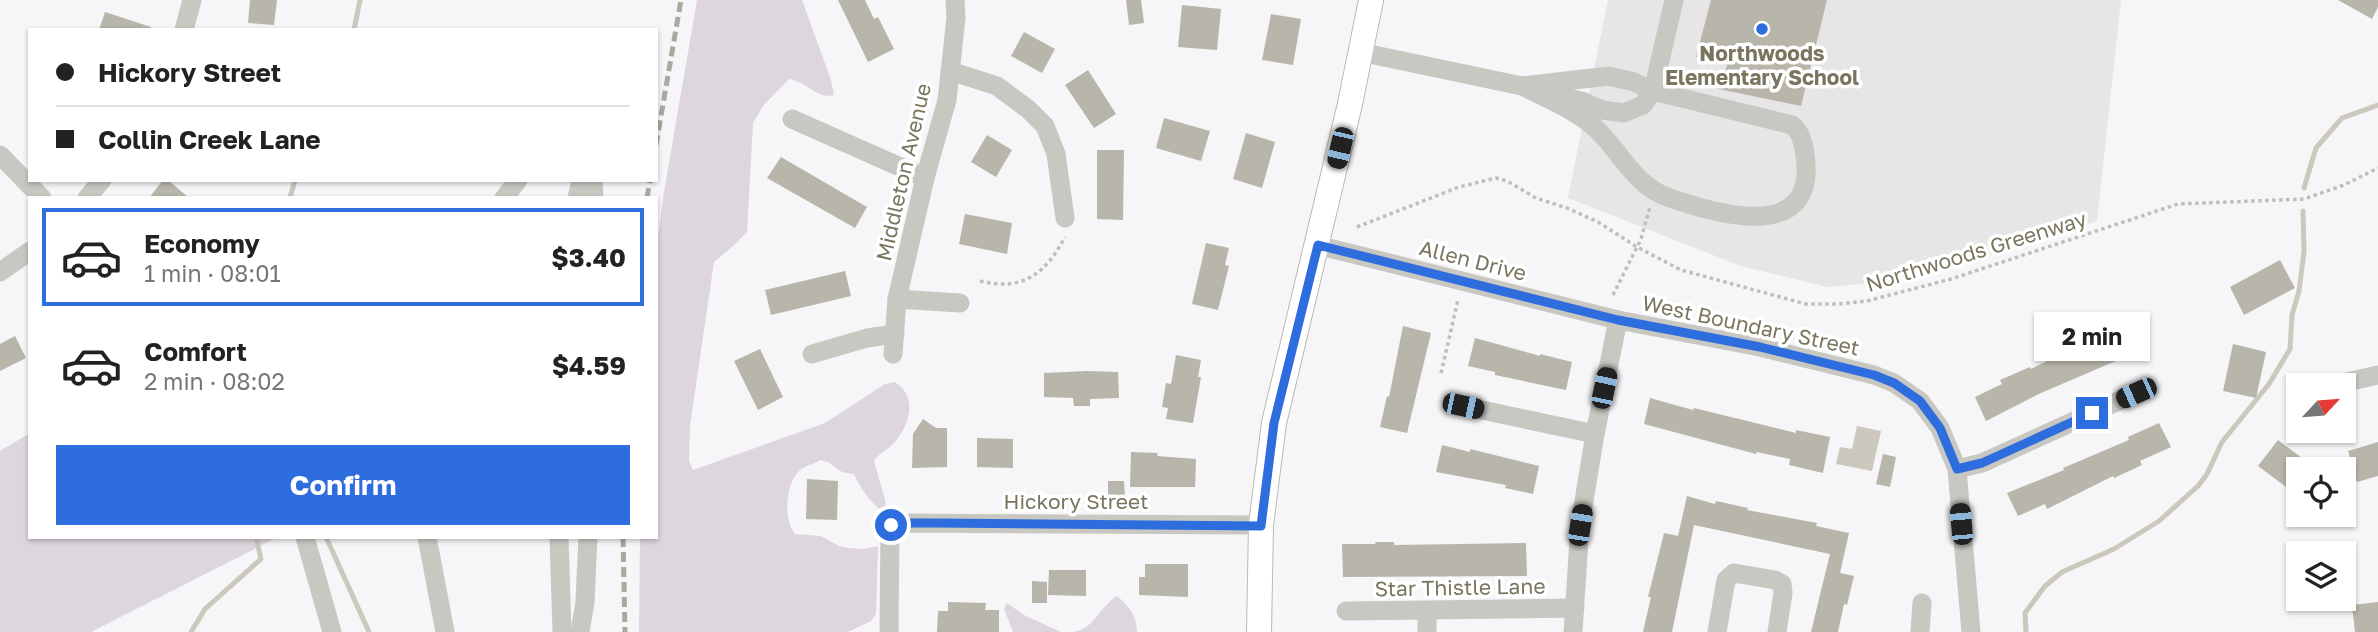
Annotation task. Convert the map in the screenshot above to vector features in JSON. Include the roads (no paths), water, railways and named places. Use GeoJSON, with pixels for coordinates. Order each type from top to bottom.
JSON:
{"type":"FeatureCollection","features":[{"type":"Feature","properties":{"kind":"main road"},"geometry":{"type":"LineString","coordinates":[[1259,632],[1261,526],[1274,423],[1318,245],[1371,0]]}},
{"type":"Feature","properties":{"kind":"street"},"geometry":{"type":"LineString","coordinates":[[185,28],[192,0]]}},
{"type":"Feature","properties":{"kind":"street","name":"Middleton Avenue"},"geometry":{"type":"LineString","coordinates":[[893,354],[897,299],[925,178],[947,100],[956,18],[955,0]]}},
{"type":"Feature","properties":{"kind":"street"},"geometry":{"type":"LineString","coordinates":[[1360,52],[1522,86],[1584,102],[1614,113],[1635,110],[1643,105],[1653,90],[1674,0]]}},
{"type":"Feature","properties":{"kind":"street"},"geometry":{"type":"LineString","coordinates":[[950,71],[997,86],[1028,109],[1045,126],[1053,140],[1065,218]]}},
{"type":"Feature","properties":{"kind":"street"},"geometry":{"type":"LineString","coordinates":[[1609,76],[1653,90],[1792,125],[1796,128],[1804,154],[1804,189],[1796,200],[1776,214],[1752,218],[1669,198],[1642,183],[1612,145],[1590,123],[1522,86],[1609,76]]}},
{"type":"Feature","properties":{"kind":"street"},"geometry":{"type":"LineString","coordinates":[[792,118],[925,178]]}},
{"type":"Feature","properties":{"kind":"street"},"geometry":{"type":"LineString","coordinates":[[0,155],[39,196]]}},
{"type":"Feature","properties":{"kind":"street"},"geometry":{"type":"LineString","coordinates":[[89,196],[100,182]]}},
{"type":"Feature","properties":{"kind":"street"},"geometry":{"type":"LineString","coordinates":[[506,196],[516,182]]}},
{"type":"Feature","properties":{"kind":"street","name":"Allen Drive"},"geometry":{"type":"LineString","coordinates":[[1318,245],[1618,320]]}},
{"type":"Feature","properties":{"kind":"street"},"geometry":{"type":"LineString","coordinates":[[0,272],[28,252]]}},
{"type":"Feature","properties":{"kind":"street"},"geometry":{"type":"LineString","coordinates":[[897,299],[960,303]]}},
{"type":"Feature","properties":{"kind":"street"},"geometry":{"type":"LineString","coordinates":[[1573,632],[1580,525],[1618,320]]}},
{"type":"Feature","properties":{"kind":"street","name":"West Boundary Street"},"geometry":{"type":"LineString","coordinates":[[1618,320],[1784,353],[1874,375],[1908,391],[1933,416],[1948,443],[1957,469],[1971,632]]}},
{"type":"Feature","properties":{"kind":"street"},"geometry":{"type":"LineString","coordinates":[[812,354],[867,338],[895,334]]}},
{"type":"Feature","properties":{"kind":"street"},"geometry":{"type":"LineString","coordinates":[[2356,380],[2378,375]]}},
{"type":"Feature","properties":{"kind":"street"},"geometry":{"type":"LineString","coordinates":[[1957,469],[1982,463],[2136,393]]}},
{"type":"Feature","properties":{"kind":"street"},"geometry":{"type":"LineString","coordinates":[[1463,406],[1595,434]]}},
{"type":"Feature","properties":{"kind":"street","name":"Hickory Street"},"geometry":{"type":"LineString","coordinates":[[889,632],[891,525],[894,523],[1261,526]]}},
{"type":"Feature","properties":{"kind":"street"},"geometry":{"type":"LineString","coordinates":[[306,539],[332,632]]}},
{"type":"Feature","properties":{"kind":"street"},"geometry":{"type":"LineString","coordinates":[[427,539],[445,632]]}},
{"type":"Feature","properties":{"kind":"street"},"geometry":{"type":"LineString","coordinates":[[559,539],[562,632]]}},
{"type":"Feature","properties":{"kind":"street"},"geometry":{"type":"LineString","coordinates":[[580,632],[585,602],[588,539]]}},
{"type":"Feature","properties":{"kind":"street"},"geometry":{"type":"LineString","coordinates":[[1717,632],[1726,580],[1734,573],[1775,580],[1782,584],[1777,632]]}},
{"type":"Feature","properties":{"kind":"street"},"geometry":{"type":"LineString","coordinates":[[1920,632],[1922,603]]}},
{"type":"Feature","properties":{"kind":"street","name":"Star Thistle Lane"},"geometry":{"type":"LineString","coordinates":[[1346,611],[1575,608]]}},
{"type":"Feature","properties":{"kind":"street"},"geometry":{"type":"LineString","coordinates":[[1427,611],[1427,632]]}},
{"type":"Feature","properties":{"kind":"waterway"},"geometry":{"type":"LineString","coordinates":[[354,28],[360,0]]}},
{"type":"Feature","properties":{"kind":"waterway"},"geometry":{"type":"LineString","coordinates":[[2304,188],[2316,148],[2342,118],[2378,105]]}},
{"type":"Feature","properties":{"kind":"waterway"},"geometry":{"type":"LineString","coordinates":[[291,196],[294,182]]}},
{"type":"Feature","properties":{"kind":"waterway"},"geometry":{"type":"LineString","coordinates":[[2026,632],[2025,613],[2045,586],[2062,572],[2114,549],[2159,521],[2198,486],[2207,474],[2222,442],[2269,384],[2290,349],[2292,315],[2299,291],[2304,251],[2303,211]]}},
{"type":"Feature","properties":{"kind":"waterway"},"geometry":{"type":"LineString","coordinates":[[191,632],[205,609],[261,559],[256,539]]}},
{"type":"Feature","properties":{"kind":"waterway"},"geometry":{"type":"LineString","coordinates":[[327,539],[369,632]]}},
{"type":"Feature","properties":{"kind":"railway"},"geometry":{"type":"LineString","coordinates":[[658,133],[681,0]]}},
{"type":"Feature","properties":{"kind":"railway"},"geometry":{"type":"LineString","coordinates":[[647,196],[650,182]]}},
{"type":"Feature","properties":{"kind":"railway"},"geometry":{"type":"LineString","coordinates":[[623,539],[625,632]]}},
{"type":"Feature","properties":{"kind":"place","name":"Northwoods Elementary School"},"geometry":{"type":"Point","coordinates":[1762,29]}}]}
